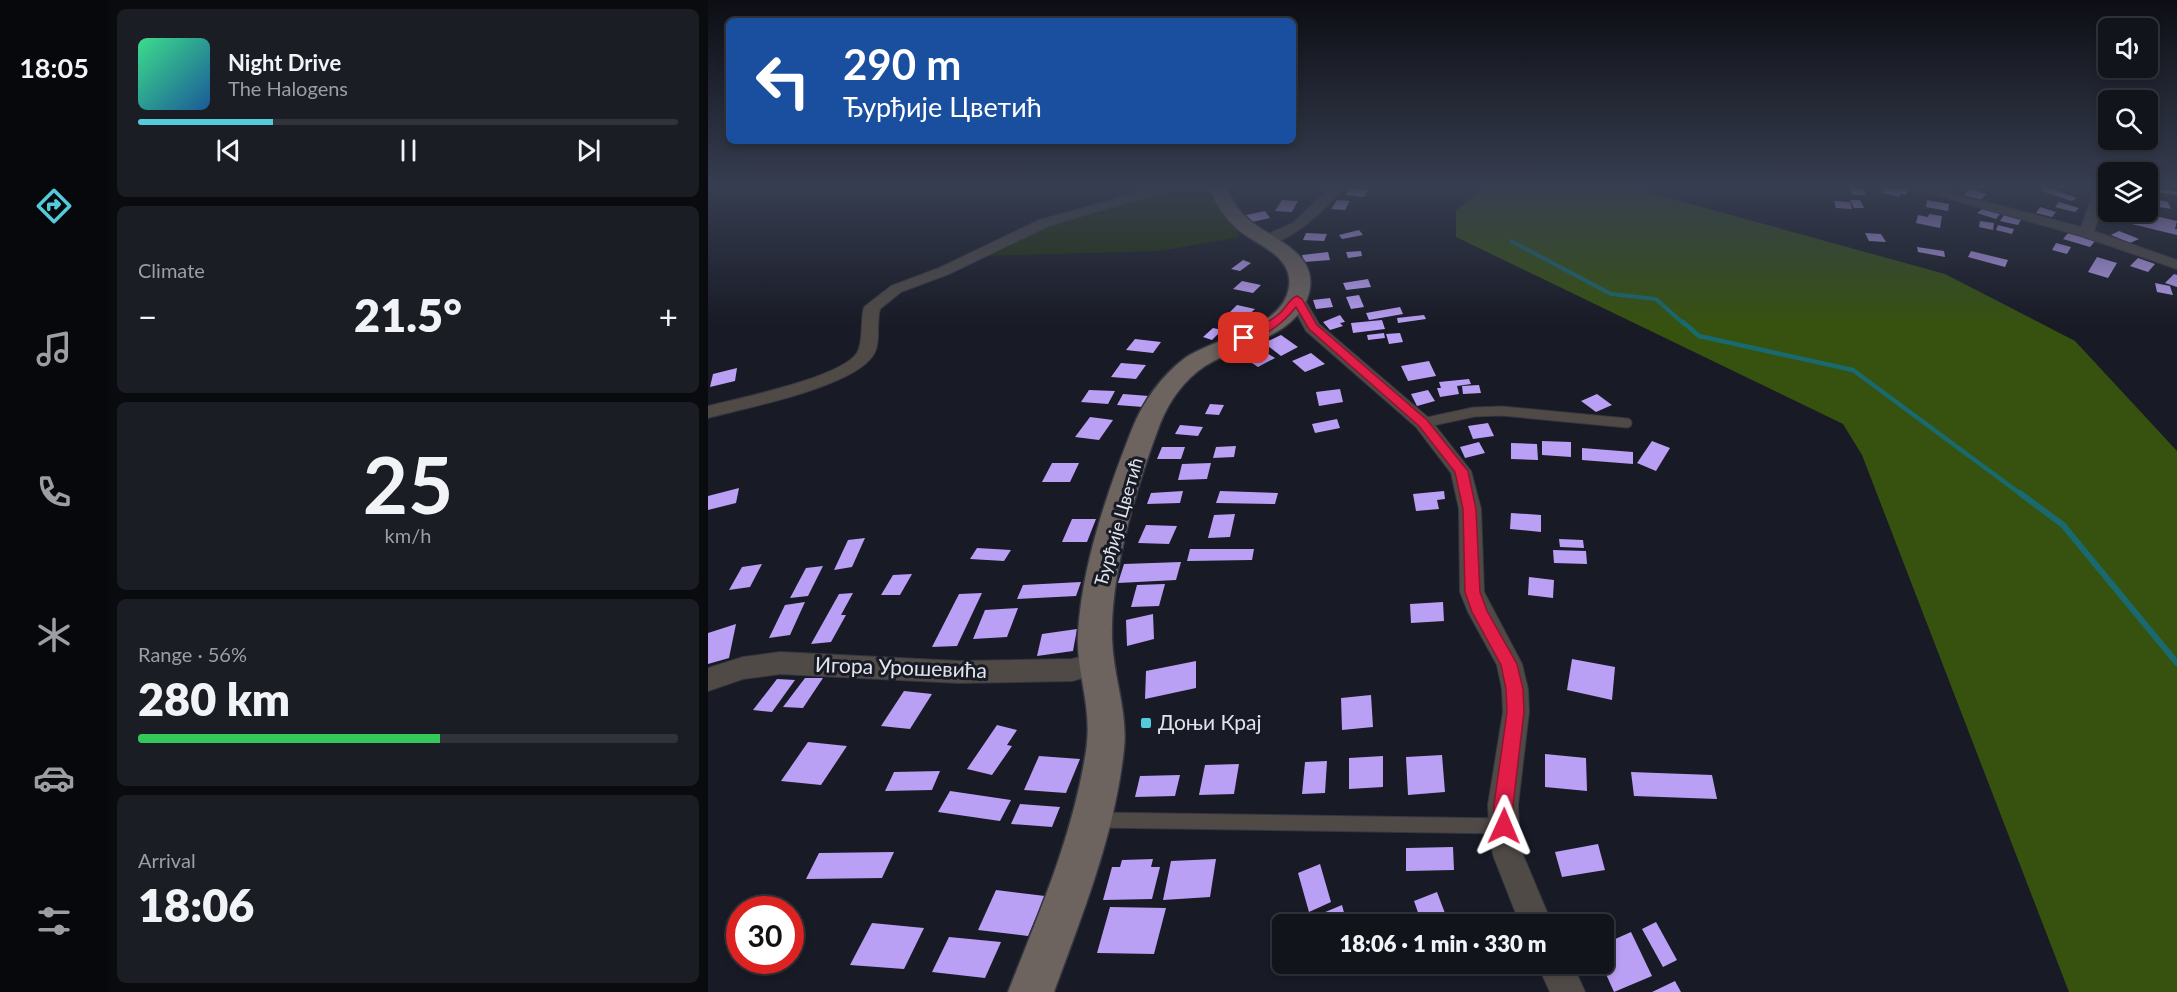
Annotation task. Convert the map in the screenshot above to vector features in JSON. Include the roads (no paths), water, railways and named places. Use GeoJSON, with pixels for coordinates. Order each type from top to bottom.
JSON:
{"type":"FeatureCollection","features":[{"type":"Feature","properties":{"kind":"street"},"geometry":{"type":"LineString","coordinates":[[708,412],[828,378],[856,364],[865,355],[872,307],[896,289],[944,271],[1020,234]]}},
{"type":"Feature","properties":{"kind":"street"},"geometry":{"type":"LineString","coordinates":[[1258,234],[1286,254],[1299,271],[1299,289],[1296,298],[1306,319],[1323,338],[1423,423],[1444,447],[1464,480],[1470,509],[1472,592],[1479,612],[1509,664],[1512,674],[1516,712],[1503,805],[1504,826],[1508,855],[1532,914]]}},
{"type":"Feature","properties":{"kind":"street"},"geometry":{"type":"LineString","coordinates":[[1266,240],[1279,234]]}},
{"type":"Feature","properties":{"kind":"street"},"geometry":{"type":"LineString","coordinates":[[2090,234],[2177,265]]}},
{"type":"Feature","properties":{"kind":"street","name":"Ђурђије Цветић"},"geometry":{"type":"LineString","coordinates":[[1030,992],[1060,921],[1092,820],[1107,729],[1107,715],[1096,664],[1098,598],[1106,560],[1145,432],[1159,400],[1177,377],[1196,362],[1273,323],[1290,309],[1296,298]]}},
{"type":"Feature","properties":{"kind":"street","name":"Игора Урошевића"},"geometry":{"type":"LineString","coordinates":[[708,680],[729,670],[750,665],[780,663],[959,672],[1072,670],[1096,664]]}},
{"type":"Feature","properties":{"kind":"street"},"geometry":{"type":"LineString","coordinates":[[1559,974],[1568,992]]}},
{"type":"Feature","properties":{"kind":"lane"},"geometry":{"type":"LineString","coordinates":[[1423,423],[1474,412],[1502,411],[1628,423]]}},
{"type":"Feature","properties":{"kind":"lane"},"geometry":{"type":"LineString","coordinates":[[1092,820],[1504,826]]}},
{"type":"Feature","properties":{"kind":"waterway"},"geometry":{"type":"LineString","coordinates":[[1511,241],[1611,294],[1656,299],[1684,324]]}},
{"type":"Feature","properties":{"kind":"waterway"},"geometry":{"type":"LineString","coordinates":[[1683,322],[1699,336],[1853,370],[2022,495]]}},
{"type":"Feature","properties":{"kind":"waterway"},"geometry":{"type":"LineString","coordinates":[[2020,493],[2063,525],[2177,663]]}},
{"type":"Feature","properties":{"kind":"place","name":"Доњи Крај"},"geometry":{"type":"Point","coordinates":[1146,723]}}]}
